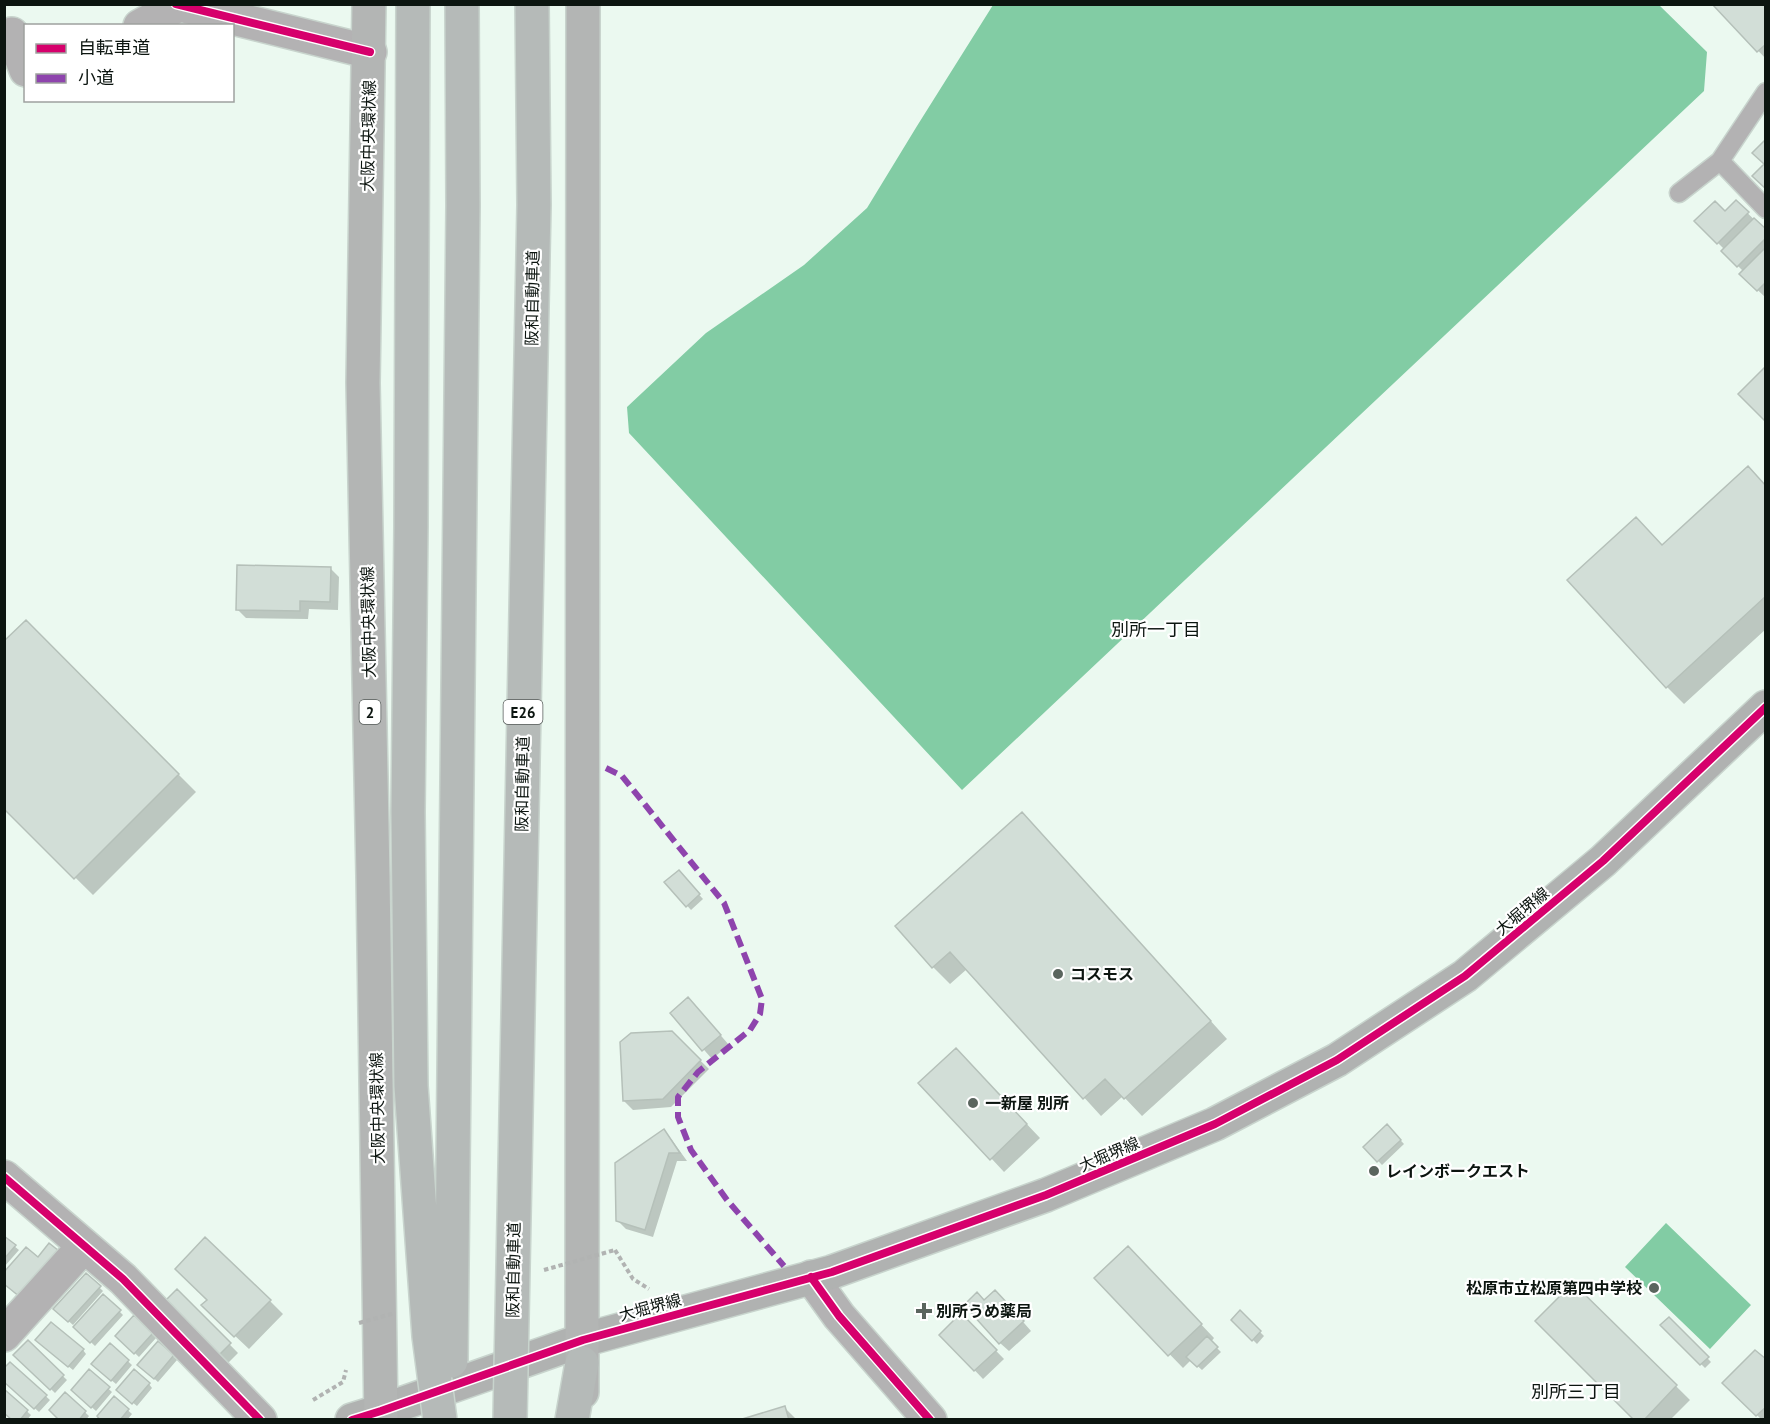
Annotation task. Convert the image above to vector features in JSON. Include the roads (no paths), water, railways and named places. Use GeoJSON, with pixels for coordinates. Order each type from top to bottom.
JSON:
{"type":"FeatureCollection","features":[{"type":"Feature","properties":{"kind":"highway"},"geometry":{"type":"LineString","coordinates":[[413,4],[408,812],[411,1086],[429,1336],[440,1419]]}},
{"type":"Feature","properties":{"kind":"highway"},"geometry":{"type":"LineString","coordinates":[[450,1419],[463,206],[462,4]]}},
{"type":"Feature","properties":{"kind":"highway","name":"阪和自動車道"},"geometry":{"type":"LineString","coordinates":[[510,1419],[533,217],[532,4]]}},
{"type":"Feature","properties":{"kind":"highway"},"geometry":{"type":"LineString","coordinates":[[572,1419],[582,1352]]}},
{"type":"Feature","properties":{"kind":"main road","name":"大阪中央環状線"},"geometry":{"type":"LineString","coordinates":[[369,4],[363,383],[373,876],[371,1417]]}},
{"type":"Feature","properties":{"kind":"main road"},"geometry":{"type":"LineString","coordinates":[[583,4],[583,1419]]}},
{"type":"Feature","properties":{"kind":"main road","name":"大堀堺線"},"geometry":{"type":"LineString","coordinates":[[371,1417],[832,1272],[1046,1195],[1215,1124],[1337,1060],[1475,968],[1603,861],[1766,707]]}},
{"type":"Feature","properties":{"kind":"street"},"geometry":{"type":"LineString","coordinates":[[144,24],[177,5],[370,52]]}},
{"type":"Feature","properties":{"kind":"street"},"geometry":{"type":"LineString","coordinates":[[4,38],[12,34],[24,65]]}},
{"type":"Feature","properties":{"kind":"street"},"geometry":{"type":"LineString","coordinates":[[4,1177],[123,1279],[260,1419]]}},
{"type":"Feature","properties":{"kind":"street"},"geometry":{"type":"LineString","coordinates":[[4,1335],[84,1245]]}},
{"type":"Feature","properties":{"kind":"street"},"geometry":{"type":"LineString","coordinates":[[811,1277],[839,1316],[930,1419]]}},
{"type":"Feature","properties":{"kind":"lane"},"geometry":{"type":"LineString","coordinates":[[1679,193],[1720,161],[1766,92]]}},
{"type":"Feature","properties":{"kind":"lane"},"geometry":{"type":"LineString","coordinates":[[1720,161],[1766,209]]}},
{"type":"Feature","properties":{"kind":"place","name":"コスモス"},"geometry":{"type":"Point","coordinates":[1058,974]}},
{"type":"Feature","properties":{"kind":"place","name":"一新屋 別所"},"geometry":{"type":"Point","coordinates":[973,1103]}},
{"type":"Feature","properties":{"kind":"place","name":"レインボークエスト"},"geometry":{"type":"Point","coordinates":[1374,1171]}},
{"type":"Feature","properties":{"kind":"place","name":"松原市立松原第四中学校"},"geometry":{"type":"Point","coordinates":[1654,1288]}},
{"type":"Feature","properties":{"kind":"place","name":"別所うめ薬局"},"geometry":{"type":"Point","coordinates":[924,1311]}},
{"type":"Feature","properties":{"kind":"district","name":"別所一丁目"},"geometry":{"type":"Point","coordinates":[1156,629]}},
{"type":"Feature","properties":{"kind":"district","name":"別所三丁目"},"geometry":{"type":"Point","coordinates":[1576,1391]}}]}
